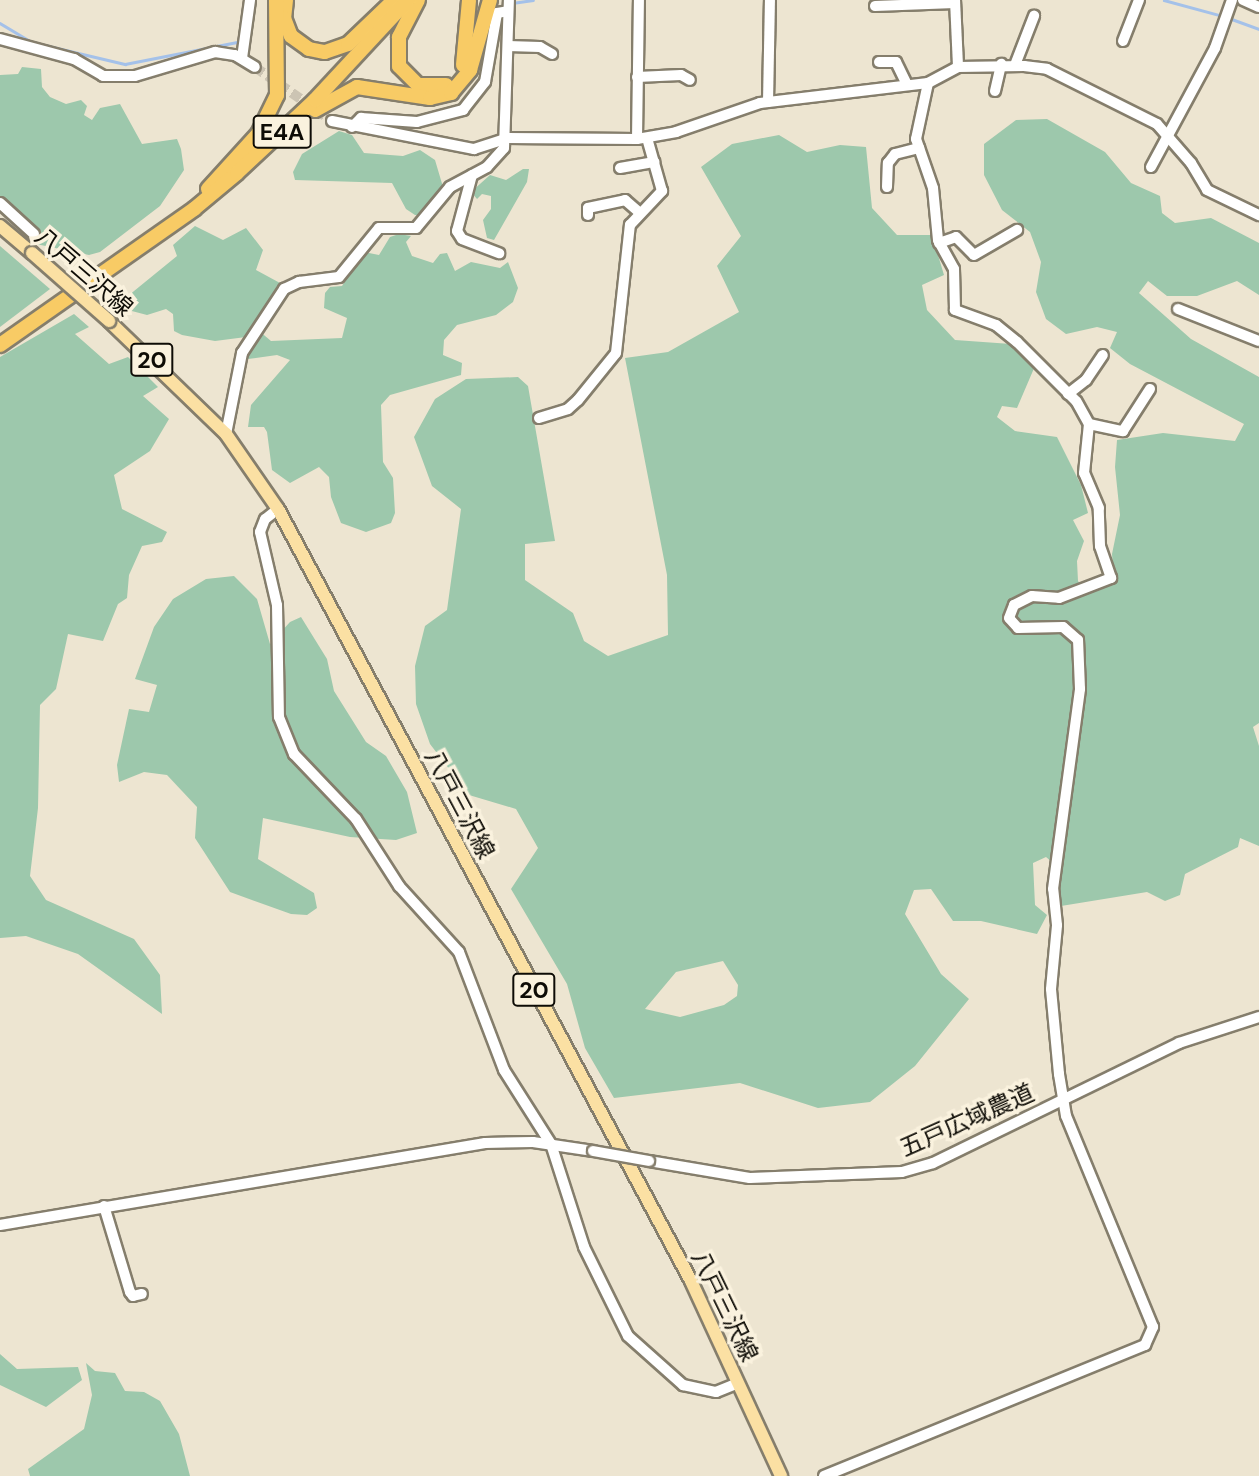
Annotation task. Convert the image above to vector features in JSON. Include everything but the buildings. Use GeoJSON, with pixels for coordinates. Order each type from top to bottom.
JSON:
{"type":"FeatureCollection","features":[{"type":"Feature","properties":{"kind":"highway","name":"E4A"},"geometry":{"type":"LineString","coordinates":[[202,195],[258,134],[273,107],[280,82],[276,0]]}},
{"type":"Feature","properties":{"kind":"highway"},"geometry":{"type":"LineString","coordinates":[[286,0],[284,18],[291,36],[309,49],[325,52],[348,44],[394,0]]}},
{"type":"Feature","properties":{"kind":"highway","name":"E4A"},"geometry":{"type":"LineString","coordinates":[[140,248],[311,96],[400,0]]}},
{"type":"Feature","properties":{"kind":"highway","name":"E4A"},"geometry":{"type":"LineString","coordinates":[[237,173],[316,100],[408,0]]}},
{"type":"Feature","properties":{"kind":"highway"},"geometry":{"type":"LineString","coordinates":[[418,0],[402,28],[397,60],[412,82],[431,89],[450,83],[462,68],[469,0]]}},
{"type":"Feature","properties":{"kind":"highway","name":"E4A"},"geometry":{"type":"LineString","coordinates":[[0,345],[140,248],[317,108],[351,89],[372,87],[430,98],[457,89],[473,63],[489,0]]}},
{"type":"Feature","properties":{"kind":"main road","name":"八戸三沢線"},"geometry":{"type":"LineString","coordinates":[[0,226],[109,321],[226,434],[278,509],[691,1281],[781,1476]]}},
{"type":"Feature","properties":{"kind":"street"},"geometry":{"type":"LineString","coordinates":[[242,58],[250,0]]}},
{"type":"Feature","properties":{"kind":"street"},"geometry":{"type":"LineString","coordinates":[[538,418],[568,409],[616,354],[627,238],[639,212],[662,191],[654,162],[642,139],[637,77],[639,0]]}},
{"type":"Feature","properties":{"kind":"street"},"geometry":{"type":"LineString","coordinates":[[768,102],[770,0]]}},
{"type":"Feature","properties":{"kind":"street"},"geometry":{"type":"LineString","coordinates":[[1123,41],[1139,0]]}},
{"type":"Feature","properties":{"kind":"street"},"geometry":{"type":"LineString","coordinates":[[1152,167],[1171,138],[1190,91],[1215,48],[1232,0]]}},
{"type":"Feature","properties":{"kind":"street"},"geometry":{"type":"LineString","coordinates":[[1243,0],[1259,7]]}},
{"type":"Feature","properties":{"kind":"street"},"geometry":{"type":"LineString","coordinates":[[875,6],[955,2],[953,33],[958,67]]}},
{"type":"Feature","properties":{"kind":"street"},"geometry":{"type":"LineString","coordinates":[[226,434],[242,353],[284,289],[299,282],[339,277],[369,235],[386,226],[416,228],[450,187],[472,176],[495,159],[507,138],[509,5]]}},
{"type":"Feature","properties":{"kind":"street"},"geometry":{"type":"LineString","coordinates":[[352,127],[361,118],[417,122],[463,110],[485,82],[497,13],[509,5]]}},
{"type":"Feature","properties":{"kind":"street"},"geometry":{"type":"LineString","coordinates":[[1015,65],[1034,16]]}},
{"type":"Feature","properties":{"kind":"street"},"geometry":{"type":"LineString","coordinates":[[0,39],[74,59],[103,76],[135,76],[198,53],[242,58],[255,67]]}},
{"type":"Feature","properties":{"kind":"street"},"geometry":{"type":"LineString","coordinates":[[508,46],[540,47],[552,54]]}},
{"type":"Feature","properties":{"kind":"street"},"geometry":{"type":"LineString","coordinates":[[879,62],[896,62],[906,85]]}},
{"type":"Feature","properties":{"kind":"street"},"geometry":{"type":"LineString","coordinates":[[995,91],[1000,64]]}},
{"type":"Feature","properties":{"kind":"street"},"geometry":{"type":"LineString","coordinates":[[332,121],[474,149],[507,138],[642,139],[768,102],[928,83],[958,67],[1015,65],[1047,69],[1138,113],[1171,138],[1207,190],[1259,215]]}},
{"type":"Feature","properties":{"kind":"street"},"geometry":{"type":"LineString","coordinates":[[637,77],[681,75],[690,80]]}},
{"type":"Feature","properties":{"kind":"street"},"geometry":{"type":"LineString","coordinates":[[824,1476],[1145,1345],[1151,1339],[1153,1327],[1062,1101],[1051,989],[1058,925],[1053,889],[1080,690],[1077,640],[1063,627],[1018,628],[1009,618],[1014,605],[1032,596],[1059,598],[1111,578],[1100,546],[1098,508],[1084,473],[1089,424],[1068,394],[996,325],[955,310],[954,269],[939,243],[933,188],[919,148],[916,126],[928,83]]}},
{"type":"Feature","properties":{"kind":"street"},"geometry":{"type":"LineString","coordinates":[[887,187],[888,163],[895,155],[919,148]]}},
{"type":"Feature","properties":{"kind":"street"},"geometry":{"type":"LineString","coordinates":[[620,168],[654,162]]}},
{"type":"Feature","properties":{"kind":"street"},"geometry":{"type":"LineString","coordinates":[[472,176],[457,232],[462,239],[499,253]]}},
{"type":"Feature","properties":{"kind":"street"},"geometry":{"type":"LineString","coordinates":[[588,215],[588,208],[625,200],[639,212]]}},
{"type":"Feature","properties":{"kind":"street"},"geometry":{"type":"LineString","coordinates":[[0,203],[34,234]]}},
{"type":"Feature","properties":{"kind":"street"},"geometry":{"type":"LineString","coordinates":[[939,243],[956,237],[974,255],[1017,230]]}},
{"type":"Feature","properties":{"kind":"street"},"geometry":{"type":"LineString","coordinates":[[1178,309],[1259,341]]}},
{"type":"Feature","properties":{"kind":"street"},"geometry":{"type":"LineString","coordinates":[[1068,394],[1086,380],[1103,355]]}},
{"type":"Feature","properties":{"kind":"street"},"geometry":{"type":"LineString","coordinates":[[1089,424],[1123,431],[1150,389]]}},
{"type":"Feature","properties":{"kind":"street"},"geometry":{"type":"LineString","coordinates":[[278,509],[265,519],[260,531],[277,605],[279,717],[294,754],[356,819],[399,886],[460,952],[504,1070],[551,1144],[584,1247],[628,1336],[683,1385],[716,1392],[738,1383]]}},
{"type":"Feature","properties":{"kind":"street","name":"五戸広域農道"},"geometry":{"type":"LineString","coordinates":[[0,1225],[485,1143],[551,1144],[750,1178],[902,1172],[933,1163],[1180,1043],[1259,1017]]}},
{"type":"Feature","properties":{"kind":"street"},"geometry":{"type":"LineString","coordinates":[[104,1206],[130,1292],[133,1296],[142,1294]]}},
{"type":"Feature","properties":{"kind":"green space"},"geometry":{"type":"Polygon","coordinates":[[[22,67],[41,69],[42,87],[50,97],[66,104],[81,100],[87,106],[84,115],[92,120],[100,108],[120,104],[142,144],[177,139],[184,170],[160,206],[100,252],[89,255],[36,244],[28,238],[34,230],[0,196],[0,75],[18,74],[22,67]]]}},
{"type":"Feature","properties":{"kind":"green space"},"geometry":{"type":"Polygon","coordinates":[[[1047,119],[1105,152],[1131,183],[1160,196],[1162,213],[1175,223],[1211,218],[1259,243],[1259,295],[1237,281],[1197,296],[1167,296],[1148,281],[1139,293],[1191,339],[1259,377],[1259,723],[1253,727],[1259,746],[1259,846],[1240,838],[1238,847],[1185,874],[1180,895],[1165,901],[1147,892],[1061,906],[1053,863],[1046,857],[1033,863],[1035,905],[1047,915],[1037,934],[981,921],[953,921],[931,889],[914,890],[905,914],[941,974],[969,999],[915,1066],[870,1102],[818,1108],[740,1083],[614,1098],[585,1048],[567,984],[511,889],[538,848],[516,809],[469,795],[430,744],[416,704],[415,666],[425,626],[447,610],[461,509],[432,486],[414,437],[435,399],[466,379],[518,377],[528,386],[555,541],[525,544],[525,580],[573,613],[584,641],[608,656],[668,635],[667,575],[625,358],[668,352],[739,312],[717,266],[741,236],[701,167],[732,144],[779,135],[807,152],[840,145],[866,147],[872,208],[897,235],[932,235],[944,275],[922,285],[927,310],[955,340],[1011,344],[1035,366],[1017,408],[1002,406],[997,417],[1015,431],[1057,437],[1081,485],[1088,513],[1073,520],[1084,541],[1077,561],[1078,581],[1083,588],[1098,588],[1114,582],[1112,554],[1120,515],[1115,467],[1117,440],[1163,433],[1235,441],[1244,424],[1130,364],[1110,348],[1117,332],[1097,327],[1066,334],[1046,319],[1036,292],[1041,262],[1030,232],[1002,210],[984,175],[984,144],[1016,120],[1047,119]],[[723,961],[676,972],[645,1009],[680,1017],[724,1005],[737,996],[738,985],[723,961]]]}},
{"type":"Feature","properties":{"kind":"green space"},"geometry":{"type":"Polygon","coordinates":[[[339,131],[352,135],[364,153],[403,156],[420,150],[435,160],[443,187],[421,215],[415,215],[406,209],[392,183],[295,180],[293,172],[302,154],[339,131]]]}},
{"type":"Feature","properties":{"kind":"green space"},"geometry":{"type":"Polygon","coordinates":[[[523,169],[529,169],[527,182],[494,240],[487,238],[483,220],[491,209],[491,196],[482,194],[477,199],[471,192],[490,175],[506,180],[523,169]]]}},
{"type":"Feature","properties":{"kind":"green space"},"geometry":{"type":"Polygon","coordinates":[[[195,226],[223,240],[246,228],[263,250],[256,270],[280,283],[246,337],[215,341],[182,335],[174,331],[173,314],[166,309],[147,315],[128,310],[123,300],[177,256],[173,245],[195,226]]]}},
{"type":"Feature","properties":{"kind":"green space"},"geometry":{"type":"Polygon","coordinates":[[[399,234],[411,236],[406,242],[412,256],[433,263],[440,254],[447,253],[455,271],[471,262],[500,268],[508,262],[518,288],[513,302],[496,315],[457,325],[444,340],[443,355],[462,363],[461,375],[390,395],[381,405],[383,462],[393,478],[395,513],[391,523],[366,532],[341,523],[331,497],[329,477],[319,467],[290,483],[272,470],[267,432],[264,427],[248,427],[251,405],[290,360],[277,355],[248,359],[245,355],[258,330],[271,341],[342,338],[347,318],[324,308],[325,293],[330,287],[342,286],[364,252],[379,255],[390,237],[399,234]]]}},
{"type":"Feature","properties":{"kind":"green space"},"geometry":{"type":"Polygon","coordinates":[[[0,246],[50,289],[0,327],[0,246]]]}},
{"type":"Feature","properties":{"kind":"green space"},"geometry":{"type":"Polygon","coordinates":[[[74,314],[89,327],[75,334],[109,364],[128,357],[158,387],[143,396],[169,419],[150,451],[114,475],[122,509],[167,532],[162,542],[142,546],[129,575],[127,598],[118,604],[103,641],[68,634],[56,689],[40,705],[38,808],[30,876],[46,900],[134,939],[160,975],[162,1014],[78,954],[26,936],[0,938],[0,357],[74,314]]]}},
{"type":"Feature","properties":{"kind":"green space"},"geometry":{"type":"Polygon","coordinates":[[[234,576],[257,599],[270,644],[290,622],[301,617],[327,659],[334,691],[366,742],[386,756],[407,792],[417,833],[396,840],[350,837],[263,818],[258,859],[314,893],[317,908],[307,915],[291,914],[230,892],[195,838],[197,807],[167,775],[144,772],[119,782],[117,765],[129,709],[149,712],[157,685],[135,679],[154,627],[173,599],[206,579],[234,576]]]}},
{"type":"Feature","properties":{"kind":"green space"},"geometry":{"type":"Polygon","coordinates":[[[0,1354],[17,1369],[78,1367],[82,1380],[46,1407],[0,1385],[0,1354]]]}},
{"type":"Feature","properties":{"kind":"green space"},"geometry":{"type":"Polygon","coordinates":[[[86,1363],[95,1371],[115,1373],[125,1391],[144,1392],[160,1401],[179,1434],[190,1476],[30,1476],[28,1469],[84,1429],[92,1395],[86,1363]]]}},
{"type":"Feature","properties":{"kind":"waterway"},"geometry":{"type":"LineString","coordinates":[[512,3],[533,0]]}},
{"type":"Feature","properties":{"kind":"waterway"},"geometry":{"type":"LineString","coordinates":[[1164,0],[1223,16]]}},
{"type":"Feature","properties":{"kind":"waterway"},"geometry":{"type":"LineString","coordinates":[[1229,18],[1259,29]]}},
{"type":"Feature","properties":{"kind":"waterway"},"geometry":{"type":"LineString","coordinates":[[0,23],[32,42],[125,64],[242,41]]}},
{"type":"Feature","properties":{"kind":"tunnel"},"geometry":{"type":"LineString","coordinates":[[255,67],[332,121]]}}]}
